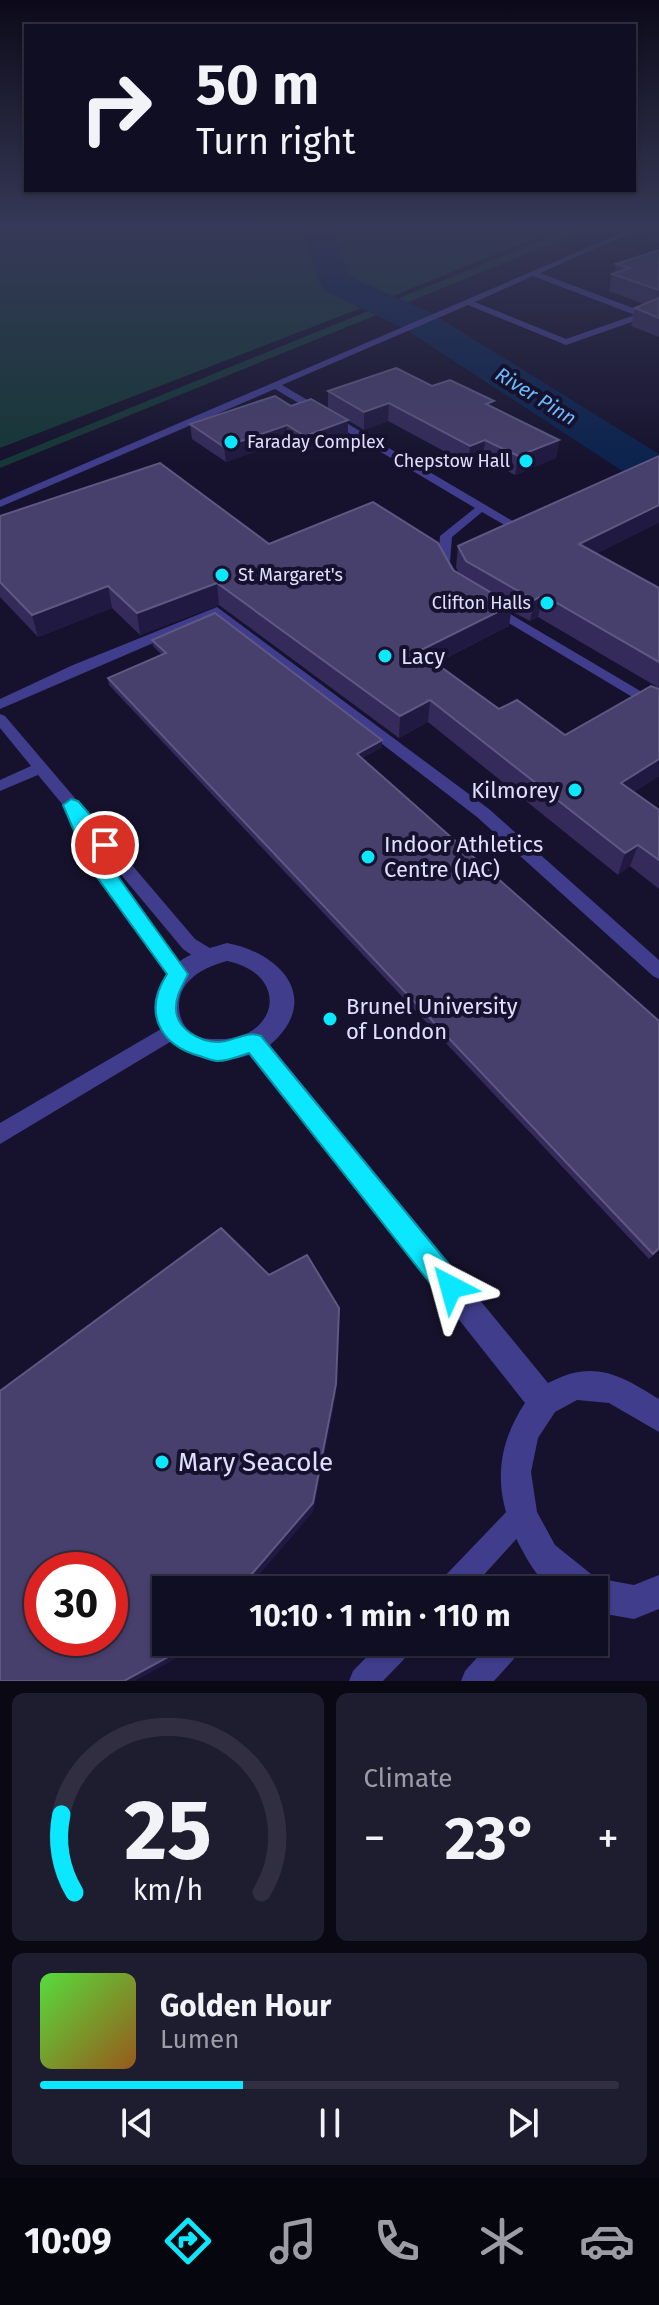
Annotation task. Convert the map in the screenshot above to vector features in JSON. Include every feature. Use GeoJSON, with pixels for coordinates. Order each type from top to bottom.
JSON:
{"type":"FeatureCollection","features":[{"type":"Feature","properties":{"kind":"street"},"geometry":{"type":"LineString","coordinates":[[242,954],[262,962],[278,979],[281,990],[278,1015],[269,1031],[254,1043],[218,1052],[186,1043],[173,1030],[165,1010],[169,988],[178,974],[207,955],[242,954]]}},
{"type":"Feature","properties":{"kind":"street"},"geometry":{"type":"LineString","coordinates":[[254,1043],[543,1401]]}},
{"type":"Feature","properties":{"kind":"street"},"geometry":{"type":"LineString","coordinates":[[562,1576],[540,1553],[521,1515],[514,1476],[516,1447],[529,1417],[543,1401],[565,1387],[595,1384],[625,1392],[659,1417]]}},
{"type":"Feature","properties":{"kind":"street"},"geometry":{"type":"LineString","coordinates":[[608,1596],[634,1602],[659,1592]]}},
{"type":"Feature","properties":{"kind":"lane"},"geometry":{"type":"LineString","coordinates":[[0,504],[452,307]]}},
{"type":"Feature","properties":{"kind":"lane"},"geometry":{"type":"LineString","coordinates":[[482,307],[566,342],[643,315],[623,307]]}},
{"type":"Feature","properties":{"kind":"lane"},"geometry":{"type":"LineString","coordinates":[[275,385],[512,525]]}},
{"type":"Feature","properties":{"kind":"lane"},"geometry":{"type":"LineString","coordinates":[[456,586],[444,562],[446,536],[482,507]]}},
{"type":"Feature","properties":{"kind":"lane"},"geometry":{"type":"LineString","coordinates":[[483,602],[659,708]]}},
{"type":"Feature","properties":{"kind":"lane"},"geometry":{"type":"LineString","coordinates":[[0,704],[217,611],[483,813],[659,971]]}},
{"type":"Feature","properties":{"kind":"lane"},"geometry":{"type":"LineString","coordinates":[[0,719],[189,944],[207,955]]}},
{"type":"Feature","properties":{"kind":"lane"},"geometry":{"type":"LineString","coordinates":[[0,786],[40,768]]}},
{"type":"Feature","properties":{"kind":"lane"},"geometry":{"type":"LineString","coordinates":[[71,805],[96,861],[178,974]]}},
{"type":"Feature","properties":{"kind":"lane"},"geometry":{"type":"LineString","coordinates":[[0,1134],[173,1030]]}},
{"type":"Feature","properties":{"kind":"lane"},"geometry":{"type":"LineString","coordinates":[[464,1576],[521,1515]]}},
{"type":"Feature","properties":{"kind":"lane"},"geometry":{"type":"LineString","coordinates":[[363,1681],[387,1656]]}},
{"type":"Feature","properties":{"kind":"lane"},"geometry":{"type":"LineString","coordinates":[[475,1681],[497,1656]]}},
{"type":"Feature","properties":{"kind":"green space"},"geometry":{"type":"Polygon","coordinates":[[[0,307],[363,307],[0,448],[0,307]]]}},
{"type":"Feature","properties":{"kind":"green space"},"geometry":{"type":"Polygon","coordinates":[[[377,307],[395,307],[0,468],[0,461],[377,307]]]}},
{"type":"Feature","properties":{"kind":"building"},"geometry":{"type":"Polygon","coordinates":[[[659,307],[659,318],[635,308],[659,307]]]}},
{"type":"Feature","properties":{"kind":"building"},"geometry":{"type":"Polygon","coordinates":[[[396,368],[432,386],[450,380],[494,401],[486,404],[559,440],[518,456],[485,440],[470,446],[389,403],[364,412],[328,391],[396,368]]]}},
{"type":"Feature","properties":{"kind":"building"},"geometry":{"type":"Polygon","coordinates":[[[275,396],[291,406],[311,399],[348,420],[305,436],[287,425],[224,447],[190,424],[275,396]]]}},
{"type":"Feature","properties":{"kind":"building"},"geometry":{"type":"Polygon","coordinates":[[[659,456],[659,505],[579,544],[659,588],[659,662],[543,595],[534,600],[466,561],[458,546],[659,456]]]}},
{"type":"Feature","properties":{"kind":"building"},"geometry":{"type":"Polygon","coordinates":[[[160,463],[269,544],[373,502],[438,543],[453,570],[512,605],[419,651],[499,709],[517,700],[565,735],[651,686],[659,689],[659,759],[621,783],[659,810],[659,860],[638,845],[625,853],[430,700],[400,716],[217,583],[137,613],[108,586],[32,615],[0,582],[0,516],[160,463]]]}},
{"type":"Feature","properties":{"kind":"building","name":"Indoor Athletics Centre (IAC)"},"geometry":{"type":"Polygon","coordinates":[[[215,613],[382,740],[357,754],[659,1021],[659,1248],[653,1254],[108,678],[166,653],[152,640],[215,613]]]}},
{"type":"Feature","properties":{"kind":"building","name":"Mary Seacole"},"geometry":{"type":"Polygon","coordinates":[[[221,1228],[269,1275],[307,1255],[339,1308],[336,1384],[313,1503],[250,1576],[152,1576],[152,1656],[170,1656],[124,1681],[0,1681],[0,1391],[221,1228]]]}},
{"type":"Feature","properties":{"kind":"waterway","name":"River Pinn"},"geometry":{"type":"LineString","coordinates":[[388,307],[418,321],[659,474]]}},
{"type":"Feature","properties":{"kind":"place","name":"Faraday Complex"},"geometry":{"type":"Point","coordinates":[231,442]}},
{"type":"Feature","properties":{"kind":"place","name":"Chepstow Hall"},"geometry":{"type":"Point","coordinates":[526,461]}},
{"type":"Feature","properties":{"kind":"place","name":"St Margaret's"},"geometry":{"type":"Point","coordinates":[222,575]}},
{"type":"Feature","properties":{"kind":"place","name":"Clifton Halls"},"geometry":{"type":"Point","coordinates":[547,603]}},
{"type":"Feature","properties":{"kind":"place","name":"Lacy"},"geometry":{"type":"Point","coordinates":[385,656]}},
{"type":"Feature","properties":{"kind":"place","name":"Kilmorey"},"geometry":{"type":"Point","coordinates":[575,790]}},
{"type":"Feature","properties":{"kind":"place","name":"Indoor Athletics Centre (IAC)"},"geometry":{"type":"Point","coordinates":[368,857]}},
{"type":"Feature","properties":{"kind":"place","name":"Brunel University of London"},"geometry":{"type":"Point","coordinates":[330,1019]}},
{"type":"Feature","properties":{"kind":"place","name":"Mary Seacole"},"geometry":{"type":"Point","coordinates":[162,1462]}},
{"type":"Feature","properties":{"kind":"route"},"geometry":{"type":"LineString","coordinates":[[105,845],[71,805],[96,861],[178,974],[169,988],[165,1010],[173,1030],[186,1043],[218,1052],[244,1048],[254,1043],[451,1287]]}}]}
